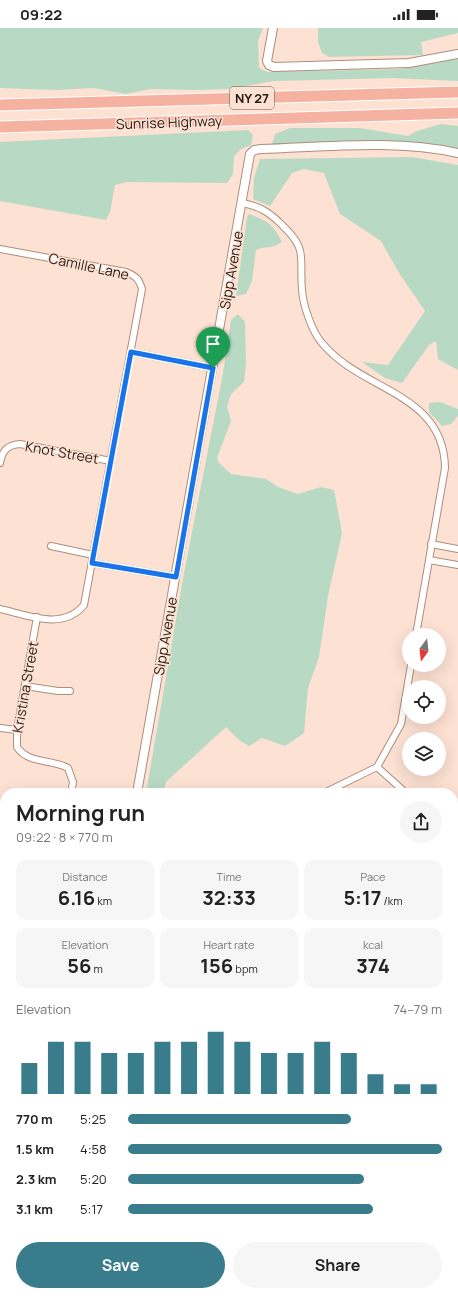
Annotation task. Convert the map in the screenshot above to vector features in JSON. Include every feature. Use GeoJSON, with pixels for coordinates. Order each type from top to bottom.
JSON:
{"type":"FeatureCollection","features":[{"type":"Feature","properties":{"kind":"highway"},"geometry":{"type":"LineString","coordinates":[[428,92],[458,88]]}},
{"type":"Feature","properties":{"kind":"highway","name":"Sunrise Highway"},"geometry":{"type":"LineString","coordinates":[[0,104],[19,105],[458,92]]}},
{"type":"Feature","properties":{"kind":"highway","name":"Sunrise Highway"},"geometry":{"type":"LineString","coordinates":[[0,127],[458,113]]}},
{"type":"Feature","properties":{"kind":"highway"},"geometry":{"type":"LineString","coordinates":[[429,114],[458,117]]}},
{"type":"Feature","properties":{"kind":"street"},"geometry":{"type":"LineString","coordinates":[[273,28],[267,58],[269,65],[278,67],[409,63],[458,54]]}},
{"type":"Feature","properties":{"kind":"street","name":"Sipp Avenue"},"geometry":{"type":"LineString","coordinates":[[138,788],[250,157],[254,150],[261,149],[390,146],[418,146],[458,153]]}},
{"type":"Feature","properties":{"kind":"street"},"geometry":{"type":"LineString","coordinates":[[242,203],[257,206],[271,214],[290,232],[296,242],[301,254],[302,290],[308,316],[321,343],[347,367],[394,393],[425,414],[437,429],[444,445],[445,468],[417,628]]}},
{"type":"Feature","properties":{"kind":"street","name":"Camille Lane"},"geometry":{"type":"LineString","coordinates":[[0,249],[135,275],[140,281],[142,289],[93,555],[87,596],[84,605],[78,612],[64,619],[56,620],[0,609]]}},
{"type":"Feature","properties":{"kind":"street"},"geometry":{"type":"LineString","coordinates":[[131,352],[213,368]]}},
{"type":"Feature","properties":{"kind":"street","name":"Knot Street"},"geometry":{"type":"LineString","coordinates":[[0,463],[2,453],[7,448],[20,444],[111,461]]}},
{"type":"Feature","properties":{"kind":"street"},"geometry":{"type":"LineString","coordinates":[[432,544],[458,549]]}},
{"type":"Feature","properties":{"kind":"street"},"geometry":{"type":"LineString","coordinates":[[51,546],[93,555]]}},
{"type":"Feature","properties":{"kind":"street"},"geometry":{"type":"LineString","coordinates":[[429,560],[458,565]]}},
{"type":"Feature","properties":{"kind":"street"},"geometry":{"type":"LineString","coordinates":[[92,563],[176,577]]}},
{"type":"Feature","properties":{"kind":"street","name":"Kristina Street"},"geometry":{"type":"LineString","coordinates":[[37,617],[17,730],[17,746],[25,756],[53,762],[68,768],[73,782],[72,788]]}},
{"type":"Feature","properties":{"kind":"street"},"geometry":{"type":"LineString","coordinates":[[334,788],[378,767],[401,724],[410,672]]}},
{"type":"Feature","properties":{"kind":"street"},"geometry":{"type":"LineString","coordinates":[[25,686],[58,691],[70,691]]}},
{"type":"Feature","properties":{"kind":"street"},"geometry":{"type":"LineString","coordinates":[[0,728],[17,730]]}},
{"type":"Feature","properties":{"kind":"street"},"geometry":{"type":"LineString","coordinates":[[378,767],[401,788]]}},
{"type":"Feature","properties":{"kind":"green space"},"geometry":{"type":"Polygon","coordinates":[[[0,28],[263,28],[258,41],[259,68],[267,72],[399,69],[458,56],[458,81],[393,78],[274,81],[229,89],[151,89],[126,94],[94,88],[55,90],[0,88],[0,28]]]}},
{"type":"Feature","properties":{"kind":"green space"},"geometry":{"type":"Polygon","coordinates":[[[318,28],[458,28],[458,33],[421,42],[423,55],[329,57],[322,53],[318,42],[318,28]]]}},
{"type":"Feature","properties":{"kind":"green space"},"geometry":{"type":"Polygon","coordinates":[[[441,124],[458,126],[458,149],[409,142],[272,144],[275,134],[290,128],[360,128],[408,136],[417,131],[441,124]]]}},
{"type":"Feature","properties":{"kind":"green space"},"geometry":{"type":"Polygon","coordinates":[[[248,130],[253,135],[251,145],[241,149],[234,156],[233,174],[227,183],[127,182],[115,185],[110,212],[106,220],[0,201],[0,142],[248,130]]]}},
{"type":"Feature","properties":{"kind":"green space"},"geometry":{"type":"Polygon","coordinates":[[[412,157],[458,165],[458,370],[438,359],[436,341],[429,345],[402,383],[385,378],[362,362],[388,365],[425,311],[399,273],[381,241],[340,214],[324,173],[304,169],[292,173],[270,206],[253,199],[254,178],[260,159],[412,157]]]}},
{"type":"Feature","properties":{"kind":"green space"},"geometry":{"type":"Polygon","coordinates":[[[249,214],[265,221],[273,227],[282,242],[271,247],[256,250],[252,281],[246,294],[236,296],[247,217],[249,214]]]}},
{"type":"Feature","properties":{"kind":"green space"},"geometry":{"type":"Polygon","coordinates":[[[238,314],[245,322],[246,364],[244,382],[231,394],[227,406],[231,421],[217,458],[219,463],[231,474],[266,479],[278,487],[298,494],[321,487],[334,490],[342,533],[328,596],[319,657],[308,688],[304,733],[285,746],[262,738],[249,746],[239,740],[226,727],[166,782],[164,788],[147,788],[184,573],[223,373],[231,320],[238,314]]]}},
{"type":"Feature","properties":{"kind":"green space"},"geometry":{"type":"Polygon","coordinates":[[[440,402],[458,409],[458,416],[451,424],[442,426],[429,412],[429,403],[440,402]]]}},
{"type":"Feature","properties":{"kind":"route"},"geometry":{"type":"LineString","coordinates":[[131,352],[213,368],[176,577],[92,563],[131,352]]}}]}
